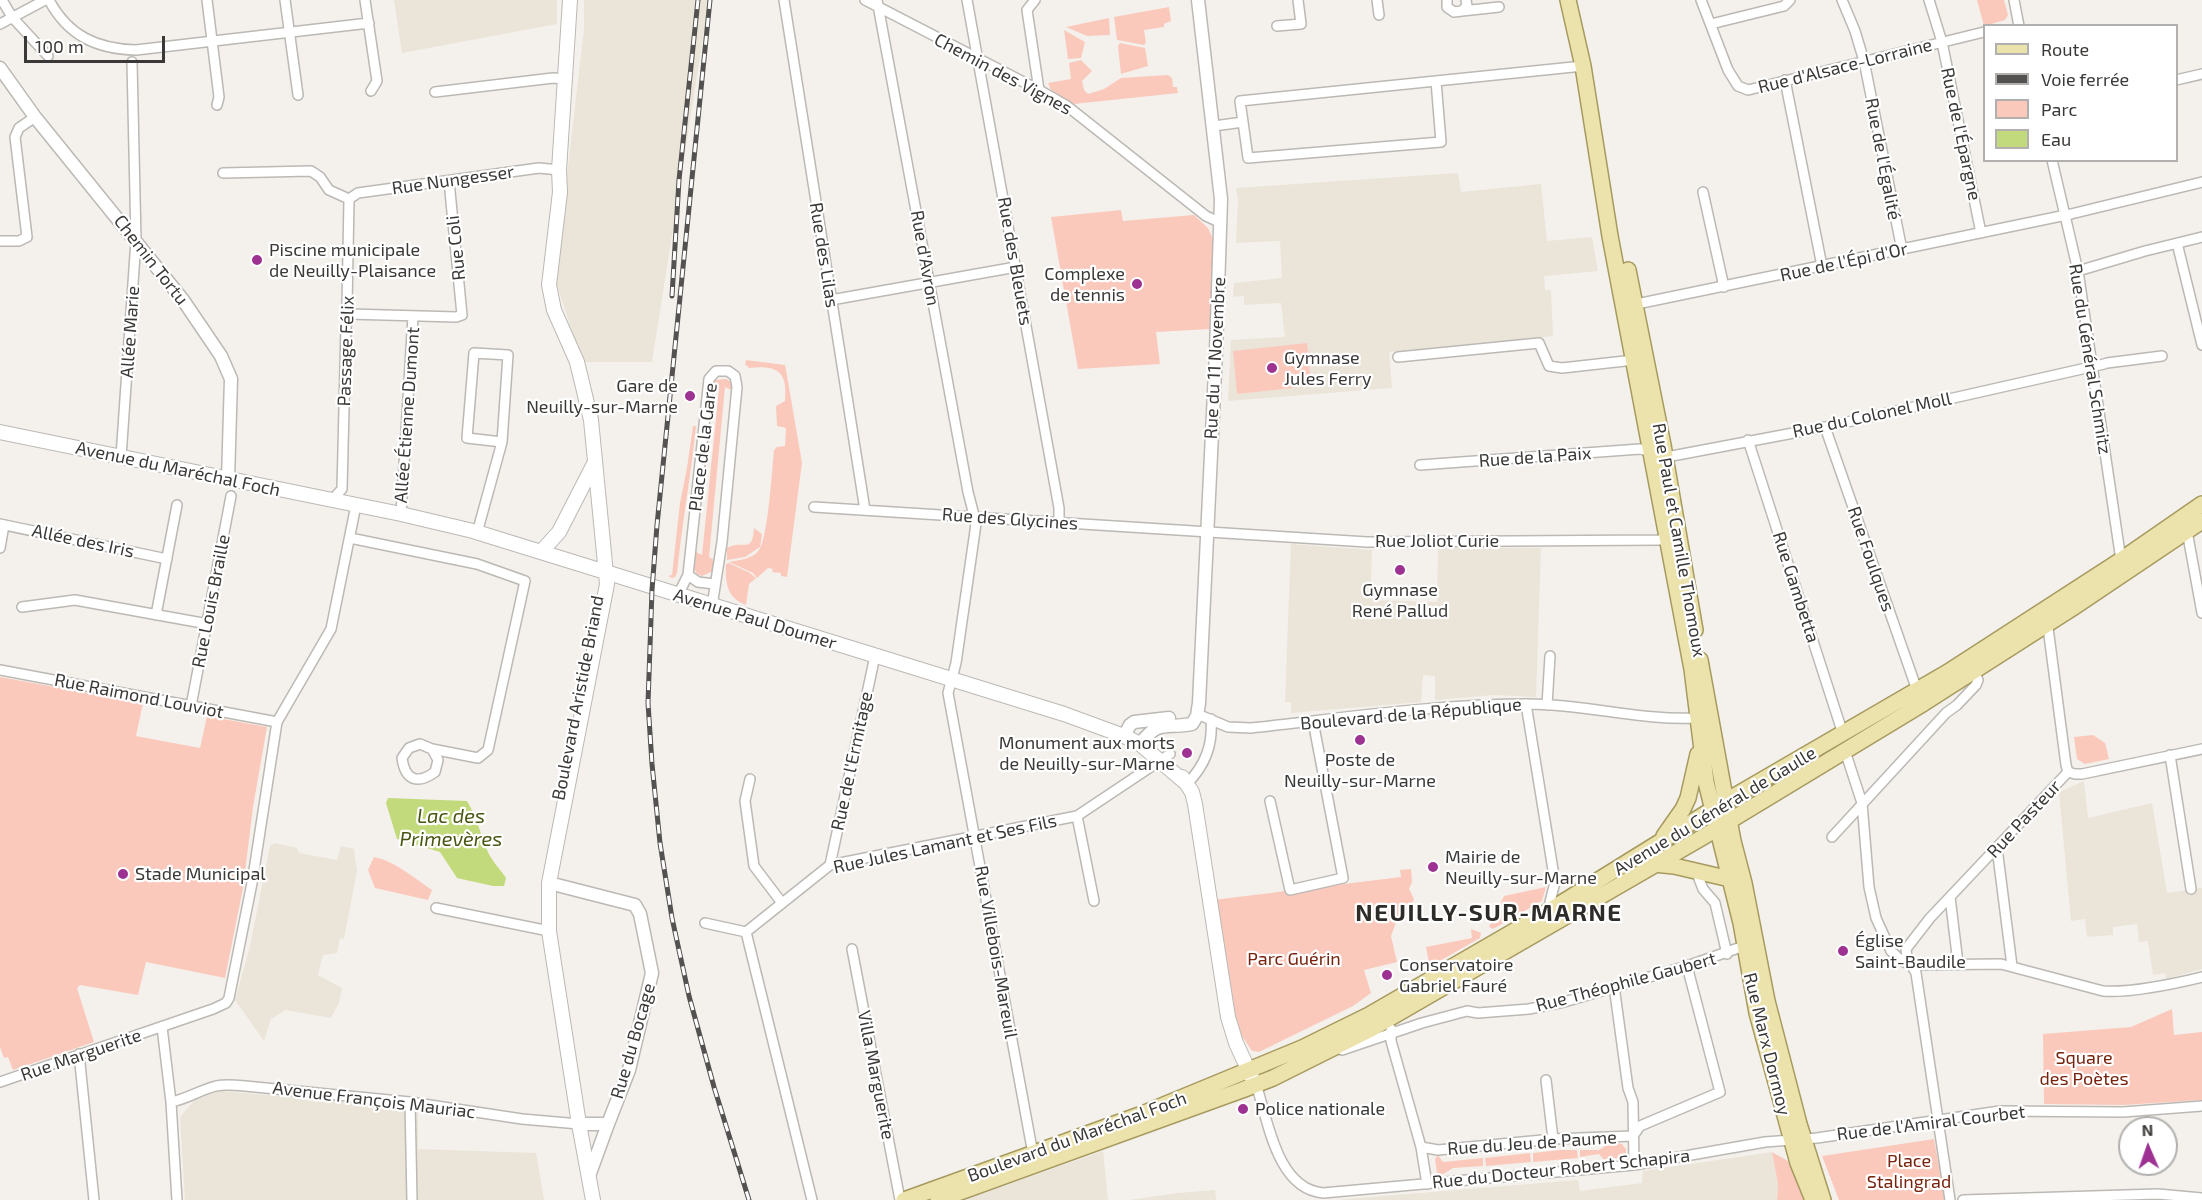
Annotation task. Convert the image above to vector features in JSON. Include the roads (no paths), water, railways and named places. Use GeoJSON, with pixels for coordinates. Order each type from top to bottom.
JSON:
{"type":"FeatureCollection","features":[{"type":"Feature","properties":{"kind":"main road"},"geometry":{"type":"LineString","coordinates":[[570,0],[559,170],[551,190],[541,266],[541,289],[546,314],[570,365],[580,380],[591,420],[606,564],[605,574]]}},
{"type":"Feature","properties":{"kind":"main road","name":"Rue Paul et Camille Thomoux"},"geometry":{"type":"LineString","coordinates":[[1569,0],[1583,66],[1600,164],[1601,184],[1629,306],[1726,801],[1723,825],[1731,882]]}},
{"type":"Feature","properties":{"kind":"main road","name":"Rue Paul et Camille Thomoux"},"geometry":{"type":"LineString","coordinates":[[1579,0],[1583,66]]}},
{"type":"Feature","properties":{"kind":"main road","name":"Rue Paul et Camille Thomoux"},"geometry":{"type":"LineString","coordinates":[[1629,306],[1634,360],[1657,452]]}},
{"type":"Feature","properties":{"kind":"main road","name":"Avenue du Maréchal Foch"},"geometry":{"type":"LineString","coordinates":[[0,435],[122,457],[401,514]]}},
{"type":"Feature","properties":{"kind":"main road"},"geometry":{"type":"LineString","coordinates":[[541,552],[559,532],[595,462]]}},
{"type":"Feature","properties":{"kind":"main road"},"geometry":{"type":"LineString","coordinates":[[2045,617],[2121,560],[2202,504]]}},
{"type":"Feature","properties":{"kind":"main road","name":"Avenue Paul Doumer"},"geometry":{"type":"LineString","coordinates":[[401,514],[446,524],[565,559],[605,574],[1126,732],[1143,741],[1166,757],[1187,784],[1195,804],[1228,1017],[1251,1074]]}},
{"type":"Feature","properties":{"kind":"main road"},"geometry":{"type":"LineString","coordinates":[[2045,617],[2202,521]]}},
{"type":"Feature","properties":{"kind":"main road"},"geometry":{"type":"LineString","coordinates":[[559,532],[565,559]]}},
{"type":"Feature","properties":{"kind":"main road","name":"Rue Paul et Camille Thomoux"},"geometry":{"type":"LineString","coordinates":[[1673,538],[1692,669],[1700,745],[1712,810],[1723,825],[1750,918]]}},
{"type":"Feature","properties":{"kind":"main road","name":"Boulevard Aristide Briand"},"geometry":{"type":"LineString","coordinates":[[545,931],[549,883],[605,598],[607,585],[605,574]]}},
{"type":"Feature","properties":{"kind":"main road","name":"Boulevard Aristide Briand"},"geometry":{"type":"LineString","coordinates":[[593,1200],[579,1124],[570,1104],[545,931],[539,910],[597,598],[605,574]]}},
{"type":"Feature","properties":{"kind":"main road","name":"Avenue du Général de Gaulle"},"geometry":{"type":"LineString","coordinates":[[1251,1074],[1322,1054],[1388,1019],[1723,825],[1935,696],[1974,671],[2045,617]]}},
{"type":"Feature","properties":{"kind":"main road","name":"Avenue du Général de Gaulle"},"geometry":{"type":"LineString","coordinates":[[1251,1074],[1302,1048],[1388,1019],[1547,912],[1726,801],[2045,617]]}},
{"type":"Feature","properties":{"kind":"main road"},"geometry":{"type":"LineString","coordinates":[[1659,843],[1688,798],[1700,745]]}},
{"type":"Feature","properties":{"kind":"main road"},"geometry":{"type":"LineString","coordinates":[[1654,864],[1696,871],[1731,882]]}},
{"type":"Feature","properties":{"kind":"main road","name":"Rue Marx Dormoy"},"geometry":{"type":"LineString","coordinates":[[1731,882],[1771,1018],[1812,1200]]}},
{"type":"Feature","properties":{"kind":"main road","name":"Rue Marx Dormoy"},"geometry":{"type":"LineString","coordinates":[[1750,918],[1750,945]]}},
{"type":"Feature","properties":{"kind":"main road","name":"Boulevard du Maréchal Foch"},"geometry":{"type":"LineString","coordinates":[[938,1200],[1182,1113],[1251,1074]]}},
{"type":"Feature","properties":{"kind":"main road","name":"Boulevard du Maréchal Foch"},"geometry":{"type":"LineString","coordinates":[[902,1200],[1251,1074]]}},
{"type":"Feature","properties":{"kind":"main road","name":"Rue Marx Dormoy"},"geometry":{"type":"LineString","coordinates":[[1797,1138],[1823,1200]]}},
{"type":"Feature","properties":{"kind":"street"},"geometry":{"type":"LineString","coordinates":[[2,0],[12,17],[48,56]]}},
{"type":"Feature","properties":{"kind":"street"},"geometry":{"type":"LineString","coordinates":[[0,24],[47,0],[71,29],[94,43],[116,50],[136,50],[369,23]]}},
{"type":"Feature","properties":{"kind":"street"},"geometry":{"type":"LineString","coordinates":[[207,0],[219,97],[217,105]]}},
{"type":"Feature","properties":{"kind":"street"},"geometry":{"type":"LineString","coordinates":[[285,0],[298,95]]}},
{"type":"Feature","properties":{"kind":"street"},"geometry":{"type":"LineString","coordinates":[[365,0],[376,81],[371,91]]}},
{"type":"Feature","properties":{"kind":"street","name":"Rue des Lilas"},"geometry":{"type":"LineString","coordinates":[[784,0],[865,510]]}},
{"type":"Feature","properties":{"kind":"street","name":"Chemin des Vignes"},"geometry":{"type":"LineString","coordinates":[[865,0],[878,4],[1066,106],[1206,216],[1221,223]]}},
{"type":"Feature","properties":{"kind":"street","name":"Rue des Bleuets"},"geometry":{"type":"LineString","coordinates":[[967,0],[1059,508],[1059,523]]}},
{"type":"Feature","properties":{"kind":"street"},"geometry":{"type":"LineString","coordinates":[[1035,0],[1027,10],[1039,90]]}},
{"type":"Feature","properties":{"kind":"street","name":"Rue du 11 Novembre"},"geometry":{"type":"LineString","coordinates":[[1197,716],[1221,223],[1214,126],[1198,0]]}},
{"type":"Feature","properties":{"kind":"street"},"geometry":{"type":"LineString","coordinates":[[1277,26],[1300,24],[1298,0]]}},
{"type":"Feature","properties":{"kind":"street"},"geometry":{"type":"LineString","coordinates":[[1377,0],[1379,15]]}},
{"type":"Feature","properties":{"kind":"street"},"geometry":{"type":"LineString","coordinates":[[1447,0],[1447,7],[1454,12],[1499,7]]}},
{"type":"Feature","properties":{"kind":"street"},"geometry":{"type":"LineString","coordinates":[[1462,11],[1467,6],[1466,0]]}},
{"type":"Feature","properties":{"kind":"street","name":"Rue d'Alsace-Lorraine"},"geometry":{"type":"LineString","coordinates":[[1701,0],[1728,70],[1738,86],[1748,90],[1983,32]]}},
{"type":"Feature","properties":{"kind":"street"},"geometry":{"type":"LineString","coordinates":[[1711,24],[1784,6],[1790,0]]}},
{"type":"Feature","properties":{"kind":"street","name":"Rue de l'Égalité"},"geometry":{"type":"LineString","coordinates":[[1842,0],[1864,61],[1902,250]]}},
{"type":"Feature","properties":{"kind":"street","name":"Rue de l'Épargne"},"geometry":{"type":"LineString","coordinates":[[1929,0],[1942,42],[1981,233]]}},
{"type":"Feature","properties":{"kind":"street"},"geometry":{"type":"LineString","coordinates":[[2014,0],[2018,24]]}},
{"type":"Feature","properties":{"kind":"street","name":"Rue d'Avron"},"geometry":{"type":"LineString","coordinates":[[878,4],[974,516],[975,531],[956,663],[951,680]]}},
{"type":"Feature","properties":{"kind":"street","name":"Allée Marie"},"geometry":{"type":"LineString","coordinates":[[122,457],[136,240],[132,62]]}},
{"type":"Feature","properties":{"kind":"street"},"geometry":{"type":"LineString","coordinates":[[1436,81],[1441,142],[1248,158],[1240,101],[1436,81],[1583,66]]}},
{"type":"Feature","properties":{"kind":"street","name":"Chemin Tortu"},"geometry":{"type":"LineString","coordinates":[[0,68],[35,117],[183,300],[221,356],[231,379],[228,479]]}},
{"type":"Feature","properties":{"kind":"street"},"geometry":{"type":"LineString","coordinates":[[2178,80],[2202,74]]}},
{"type":"Feature","properties":{"kind":"street"},"geometry":{"type":"LineString","coordinates":[[435,92],[553,78],[564,80]]}},
{"type":"Feature","properties":{"kind":"street"},"geometry":{"type":"LineString","coordinates":[[1785,80],[1822,266]]}},
{"type":"Feature","properties":{"kind":"street"},"geometry":{"type":"LineString","coordinates":[[0,241],[19,241],[27,237],[15,137],[19,128],[35,117]]}},
{"type":"Feature","properties":{"kind":"street"},"geometry":{"type":"LineString","coordinates":[[1214,126],[1243,122]]}},
{"type":"Feature","properties":{"kind":"street","name":"Rue du Général Schmitz"},"geometry":{"type":"LineString","coordinates":[[2052,162],[2078,272],[2121,560]]}},
{"type":"Feature","properties":{"kind":"street","name":"Rue Nungesser"},"geometry":{"type":"LineString","coordinates":[[349,199],[358,193],[539,168],[559,170]]}},
{"type":"Feature","properties":{"kind":"street"},"geometry":{"type":"LineString","coordinates":[[223,173],[311,171],[320,177],[329,190],[349,199]]}},
{"type":"Feature","properties":{"kind":"street","name":"Rue Coli"},"geometry":{"type":"LineString","coordinates":[[413,316],[456,317],[462,315],[449,181]]}},
{"type":"Feature","properties":{"kind":"street","name":"Rue de l'Épi d'Or"},"geometry":{"type":"LineString","coordinates":[[1629,306],[2065,215],[2202,182]]}},
{"type":"Feature","properties":{"kind":"street"},"geometry":{"type":"LineString","coordinates":[[1703,192],[1724,287]]}},
{"type":"Feature","properties":{"kind":"street","name":"Passage Félix"},"geometry":{"type":"LineString","coordinates":[[332,500],[342,489],[346,327],[349,314],[347,307],[349,199]]}},
{"type":"Feature","properties":{"kind":"street"},"geometry":{"type":"LineString","coordinates":[[2078,272],[2145,251],[2202,237]]}},
{"type":"Feature","properties":{"kind":"street"},"geometry":{"type":"LineString","coordinates":[[2177,243],[2202,345]]}},
{"type":"Feature","properties":{"kind":"street"},"geometry":{"type":"LineString","coordinates":[[831,300],[1016,267]]}},
{"type":"Feature","properties":{"kind":"street"},"geometry":{"type":"LineString","coordinates":[[349,314],[413,316]]}},
{"type":"Feature","properties":{"kind":"street","name":"Allée Étienne Dumont"},"geometry":{"type":"LineString","coordinates":[[401,514],[413,316]]}},
{"type":"Feature","properties":{"kind":"street"},"geometry":{"type":"LineString","coordinates":[[1398,357],[1539,343],[1549,366],[1562,368],[1634,360]]}},
{"type":"Feature","properties":{"kind":"street"},"geometry":{"type":"LineString","coordinates":[[477,533],[502,442],[508,355],[474,353],[467,438],[502,442]]}},
{"type":"Feature","properties":{"kind":"street","name":"Rue du Colonel Moll"},"geometry":{"type":"LineString","coordinates":[[1657,452],[1672,456],[1825,427],[2092,366],[2162,356]]}},
{"type":"Feature","properties":{"kind":"street","name":"Place de la Gare"},"geometry":{"type":"LineString","coordinates":[[678,595],[688,575],[709,379],[716,371],[728,371],[735,376],[736,387],[722,542],[712,606]]}},
{"type":"Feature","properties":{"kind":"street","name":"Rue Foulques"},"geometry":{"type":"LineString","coordinates":[[1825,427],[1917,690]]}},
{"type":"Feature","properties":{"kind":"street","name":"Rue Gambetta"},"geometry":{"type":"LineString","coordinates":[[1748,440],[1842,734]]}},
{"type":"Feature","properties":{"kind":"street","name":"Rue de la Paix"},"geometry":{"type":"LineString","coordinates":[[1420,465],[1640,449],[1657,452]]}},
{"type":"Feature","properties":{"kind":"street","name":"Rue Louis Braille"},"geometry":{"type":"LineString","coordinates":[[191,706],[231,496]]}},
{"type":"Feature","properties":{"kind":"street"},"geometry":{"type":"LineString","coordinates":[[156,615],[177,505]]}},
{"type":"Feature","properties":{"kind":"street"},"geometry":{"type":"LineString","coordinates":[[277,722],[332,629],[356,505]]}},
{"type":"Feature","properties":{"kind":"street","name":"Rue des Glycines"},"geometry":{"type":"LineString","coordinates":[[814,507],[1207,532]]}},
{"type":"Feature","properties":{"kind":"street"},"geometry":{"type":"LineString","coordinates":[[0,548],[2,524]]}},
{"type":"Feature","properties":{"kind":"street","name":"Allée des Iris"},"geometry":{"type":"LineString","coordinates":[[2,524],[167,559]]}},
{"type":"Feature","properties":{"kind":"street"},"geometry":{"type":"LineString","coordinates":[[2187,531],[2202,614]]}},
{"type":"Feature","properties":{"kind":"street","name":"Rue Joliot Curie"},"geometry":{"type":"LineString","coordinates":[[1207,532],[1367,542],[1673,538]]}},
{"type":"Feature","properties":{"kind":"street"},"geometry":{"type":"LineString","coordinates":[[350,538],[477,564],[525,581],[488,750],[478,758],[432,749]]}},
{"type":"Feature","properties":{"kind":"street"},"geometry":{"type":"LineString","coordinates":[[688,575],[698,582],[714,584]]}},
{"type":"Feature","properties":{"kind":"street"},"geometry":{"type":"LineString","coordinates":[[22,607],[75,600],[208,624]]}},
{"type":"Feature","properties":{"kind":"street","name":"Rue Pasteur"},"geometry":{"type":"LineString","coordinates":[[1911,964],[1907,958],[1906,949],[1930,918],[2068,772],[2045,617]]}},
{"type":"Feature","properties":{"kind":"street","name":"Rue de l'Ermitage"},"geometry":{"type":"LineString","coordinates":[[830,865],[875,656]]}},
{"type":"Feature","properties":{"kind":"street"},"geometry":{"type":"LineString","coordinates":[[1547,705],[1550,656]]}},
{"type":"Feature","properties":{"kind":"street","name":"Rue Raimond Louviot"},"geometry":{"type":"LineString","coordinates":[[0,670],[277,722]]}},
{"type":"Feature","properties":{"kind":"street"},"geometry":{"type":"LineString","coordinates":[[1832,837],[1946,713],[1976,685],[1978,680],[1974,671]]}},
{"type":"Feature","properties":{"kind":"street"},"geometry":{"type":"LineString","coordinates":[[1946,713],[1935,696],[1935,688],[1948,672]]}},
{"type":"Feature","properties":{"kind":"street","name":"Rue Villebois-Mareuil"},"geometry":{"type":"LineString","coordinates":[[951,680],[948,693],[1034,1154]]}},
{"type":"Feature","properties":{"kind":"street"},"geometry":{"type":"LineString","coordinates":[[1526,704],[1555,882],[1547,912]]}},
{"type":"Feature","properties":{"kind":"street","name":"Boulevard de la République"},"geometry":{"type":"LineString","coordinates":[[1197,716],[1234,728],[1472,705],[1526,704],[1673,718],[1698,718]]}},
{"type":"Feature","properties":{"kind":"street"},"geometry":{"type":"LineString","coordinates":[[1126,732],[1134,722],[1197,716]]}},
{"type":"Feature","properties":{"kind":"street"},"geometry":{"type":"LineString","coordinates":[[1143,741],[1158,727],[1192,724],[1197,716]]}},
{"type":"Feature","properties":{"kind":"street"},"geometry":{"type":"LineString","coordinates":[[1187,784],[1200,771],[1211,742],[1211,719]]}},
{"type":"Feature","properties":{"kind":"street"},"geometry":{"type":"LineString","coordinates":[[1270,801],[1290,890],[1343,878],[1313,721]]}},
{"type":"Feature","properties":{"kind":"street","name":"Rue Marguerite"},"geometry":{"type":"LineString","coordinates":[[0,1082],[220,1007],[229,998],[252,883],[277,722]]}},
{"type":"Feature","properties":{"kind":"street"},"geometry":{"type":"LineString","coordinates":[[2068,772],[2082,774],[2202,749]]}},
{"type":"Feature","properties":{"kind":"street"},"geometry":{"type":"LineString","coordinates":[[1845,751],[1862,803],[1869,887],[1876,918],[1891,951],[1902,961],[1911,964],[1995,963],[2115,992],[2202,977]]}},
{"type":"Feature","properties":{"kind":"street"},"geometry":{"type":"LineString","coordinates":[[2170,755],[2191,889]]}},
{"type":"Feature","properties":{"kind":"street","name":"Rue Jules Lamant et Ses Fils"},"geometry":{"type":"LineString","coordinates":[[746,932],[830,865],[1077,816],[1166,757]]}},
{"type":"Feature","properties":{"kind":"street"},"geometry":{"type":"LineString","coordinates":[[750,779],[745,801],[753,866],[782,903]]}},
{"type":"Feature","properties":{"kind":"street"},"geometry":{"type":"LineString","coordinates":[[1077,816],[1094,901]]}},
{"type":"Feature","properties":{"kind":"street"},"geometry":{"type":"LineString","coordinates":[[1997,848],[2012,966]]}},
{"type":"Feature","properties":{"kind":"street"},"geometry":{"type":"LineString","coordinates":[[1696,871],[1703,889],[1715,903],[1727,954]]}},
{"type":"Feature","properties":{"kind":"street"},"geometry":{"type":"LineString","coordinates":[[1555,882],[1561,891],[1573,897]]}},
{"type":"Feature","properties":{"kind":"street","name":"Rue du Bocage"},"geometry":{"type":"LineString","coordinates":[[549,883],[635,905],[640,914],[652,973],[629,1070],[588,1178]]}},
{"type":"Feature","properties":{"kind":"street"},"geometry":{"type":"LineString","coordinates":[[1950,897],[1958,963]]}},
{"type":"Feature","properties":{"kind":"street"},"geometry":{"type":"LineString","coordinates":[[436,908],[545,931]]}},
{"type":"Feature","properties":{"kind":"street"},"geometry":{"type":"LineString","coordinates":[[705,923],[746,932],[812,1200]]}},
{"type":"Feature","properties":{"kind":"street","name":"Rue Théophile Gaubert"},"geometry":{"type":"LineString","coordinates":[[1388,1019],[1549,1005],[1687,966],[1750,945]]}},
{"type":"Feature","properties":{"kind":"street","name":"Villa Marguerite"},"geometry":{"type":"LineString","coordinates":[[852,949],[902,1200]]}},
{"type":"Feature","properties":{"kind":"street"},"geometry":{"type":"LineString","coordinates":[[1911,964],[1916,973],[1950,1200]]}},
{"type":"Feature","properties":{"kind":"street"},"geometry":{"type":"LineString","coordinates":[[1633,1136],[1640,1126],[1720,1092],[1687,966]]}},
{"type":"Feature","properties":{"kind":"street"},"geometry":{"type":"LineString","coordinates":[[1614,986],[1628,1088],[1633,1102],[1634,1165]]}},
{"type":"Feature","properties":{"kind":"street","name":"Rue du Jeu de Paume"},"geometry":{"type":"LineString","coordinates":[[1388,1019],[1391,1041],[1421,1147],[1438,1150],[1553,1139],[1633,1136]]}},
{"type":"Feature","properties":{"kind":"street"},"geometry":{"type":"LineString","coordinates":[[162,1027],[171,1102],[177,1200]]}},
{"type":"Feature","properties":{"kind":"street"},"geometry":{"type":"LineString","coordinates":[[79,1054],[94,1200]]}},
{"type":"Feature","properties":{"kind":"street","name":"Rue du Docteur Robert Schapira"},"geometry":{"type":"LineString","coordinates":[[1251,1074],[1284,1165],[1294,1181],[1308,1190],[1334,1192],[1634,1165],[1797,1138]]}},
{"type":"Feature","properties":{"kind":"street"},"geometry":{"type":"LineString","coordinates":[[1546,1080],[1553,1139]]}},
{"type":"Feature","properties":{"kind":"street","name":"Avenue François Mauriac"},"geometry":{"type":"LineString","coordinates":[[171,1102],[183,1100],[213,1087],[227,1085],[410,1102],[522,1119],[579,1124]]}},
{"type":"Feature","properties":{"kind":"street"},"geometry":{"type":"LineString","coordinates":[[410,1102],[412,1200]]}},
{"type":"Feature","properties":{"kind":"street","name":"Rue de l'Amiral Courbet"},"geometry":{"type":"LineString","coordinates":[[1797,1138],[2000,1111],[2123,1112],[2202,1106]]}},
{"type":"Feature","properties":{"kind":"street","name":"Rue du Bocage"},"geometry":{"type":"LineString","coordinates":[[579,1124],[608,1124]]}},
{"type":"Feature","properties":{"kind":"street"},"geometry":{"type":"LineString","coordinates":[[1421,1147],[1427,1184]]}},
{"type":"Feature","properties":{"kind":"street"},"geometry":{"type":"LineString","coordinates":[[1964,1200],[2158,1194],[2202,1198]]}},
{"type":"Feature","properties":{"kind":"water","name":"Lac des Primevères"},"geometry":{"type":"Polygon","coordinates":[[[388,798],[467,801],[489,854],[506,878],[504,886],[493,886],[457,878],[440,852],[397,839],[386,803],[388,798]]]}},
{"type":"Feature","properties":{"kind":"railway"},"geometry":{"type":"LineString","coordinates":[[672,296],[679,180],[698,0]]}},
{"type":"Feature","properties":{"kind":"railway"},"geometry":{"type":"LineString","coordinates":[[710,0],[657,525],[648,703],[660,843],[672,918],[689,996],[749,1200]]}},
{"type":"Feature","properties":{"kind":"place","name":"Piscine municipale de Neuilly-Plaisance"},"geometry":{"type":"Point","coordinates":[257,260]}},
{"type":"Feature","properties":{"kind":"place","name":"Complexe de tennis"},"geometry":{"type":"Point","coordinates":[1137,284]}},
{"type":"Feature","properties":{"kind":"place","name":"Gymnase Jules Ferry"},"geometry":{"type":"Point","coordinates":[1272,368]}},
{"type":"Feature","properties":{"kind":"place","name":"Gare de Neuilly-sur-Marne"},"geometry":{"type":"Point","coordinates":[690,396]}},
{"type":"Feature","properties":{"kind":"place","name":"Gymnase René Pallud"},"geometry":{"type":"Point","coordinates":[1400,570]}},
{"type":"Feature","properties":{"kind":"place","name":"Poste de Neuilly-sur-Marne"},"geometry":{"type":"Point","coordinates":[1360,740]}},
{"type":"Feature","properties":{"kind":"place","name":"Monument aux morts de Neuilly-sur-Marne"},"geometry":{"type":"Point","coordinates":[1187,753]}},
{"type":"Feature","properties":{"kind":"place","name":"Mairie de Neuilly-sur-Marne"},"geometry":{"type":"Point","coordinates":[1433,867]}},
{"type":"Feature","properties":{"kind":"place","name":"Stade Municipal"},"geometry":{"type":"Point","coordinates":[123,874]}},
{"type":"Feature","properties":{"kind":"place","name":"Église Saint-Baudile"},"geometry":{"type":"Point","coordinates":[1843,951]}},
{"type":"Feature","properties":{"kind":"place","name":"Conservatoire Gabriel Fauré"},"geometry":{"type":"Point","coordinates":[1387,975]}},
{"type":"Feature","properties":{"kind":"place","name":"Police nationale"},"geometry":{"type":"Point","coordinates":[1243,1109]}},
{"type":"Feature","properties":{"kind":"district","name":"NEUILLY-SUR-MARNE"},"geometry":{"type":"Point","coordinates":[1489,913]}},
{"type":"Feature","properties":{"kind":"park label","name":"Parc Guérin"},"geometry":{"type":"Point","coordinates":[1294,959]}},
{"type":"Feature","properties":{"kind":"park label","name":"Square des Poètes"},"geometry":{"type":"Point","coordinates":[2084,1068]}},
{"type":"Feature","properties":{"kind":"park label","name":"Place Stalingrad"},"geometry":{"type":"Point","coordinates":[1909,1171]}}]}
